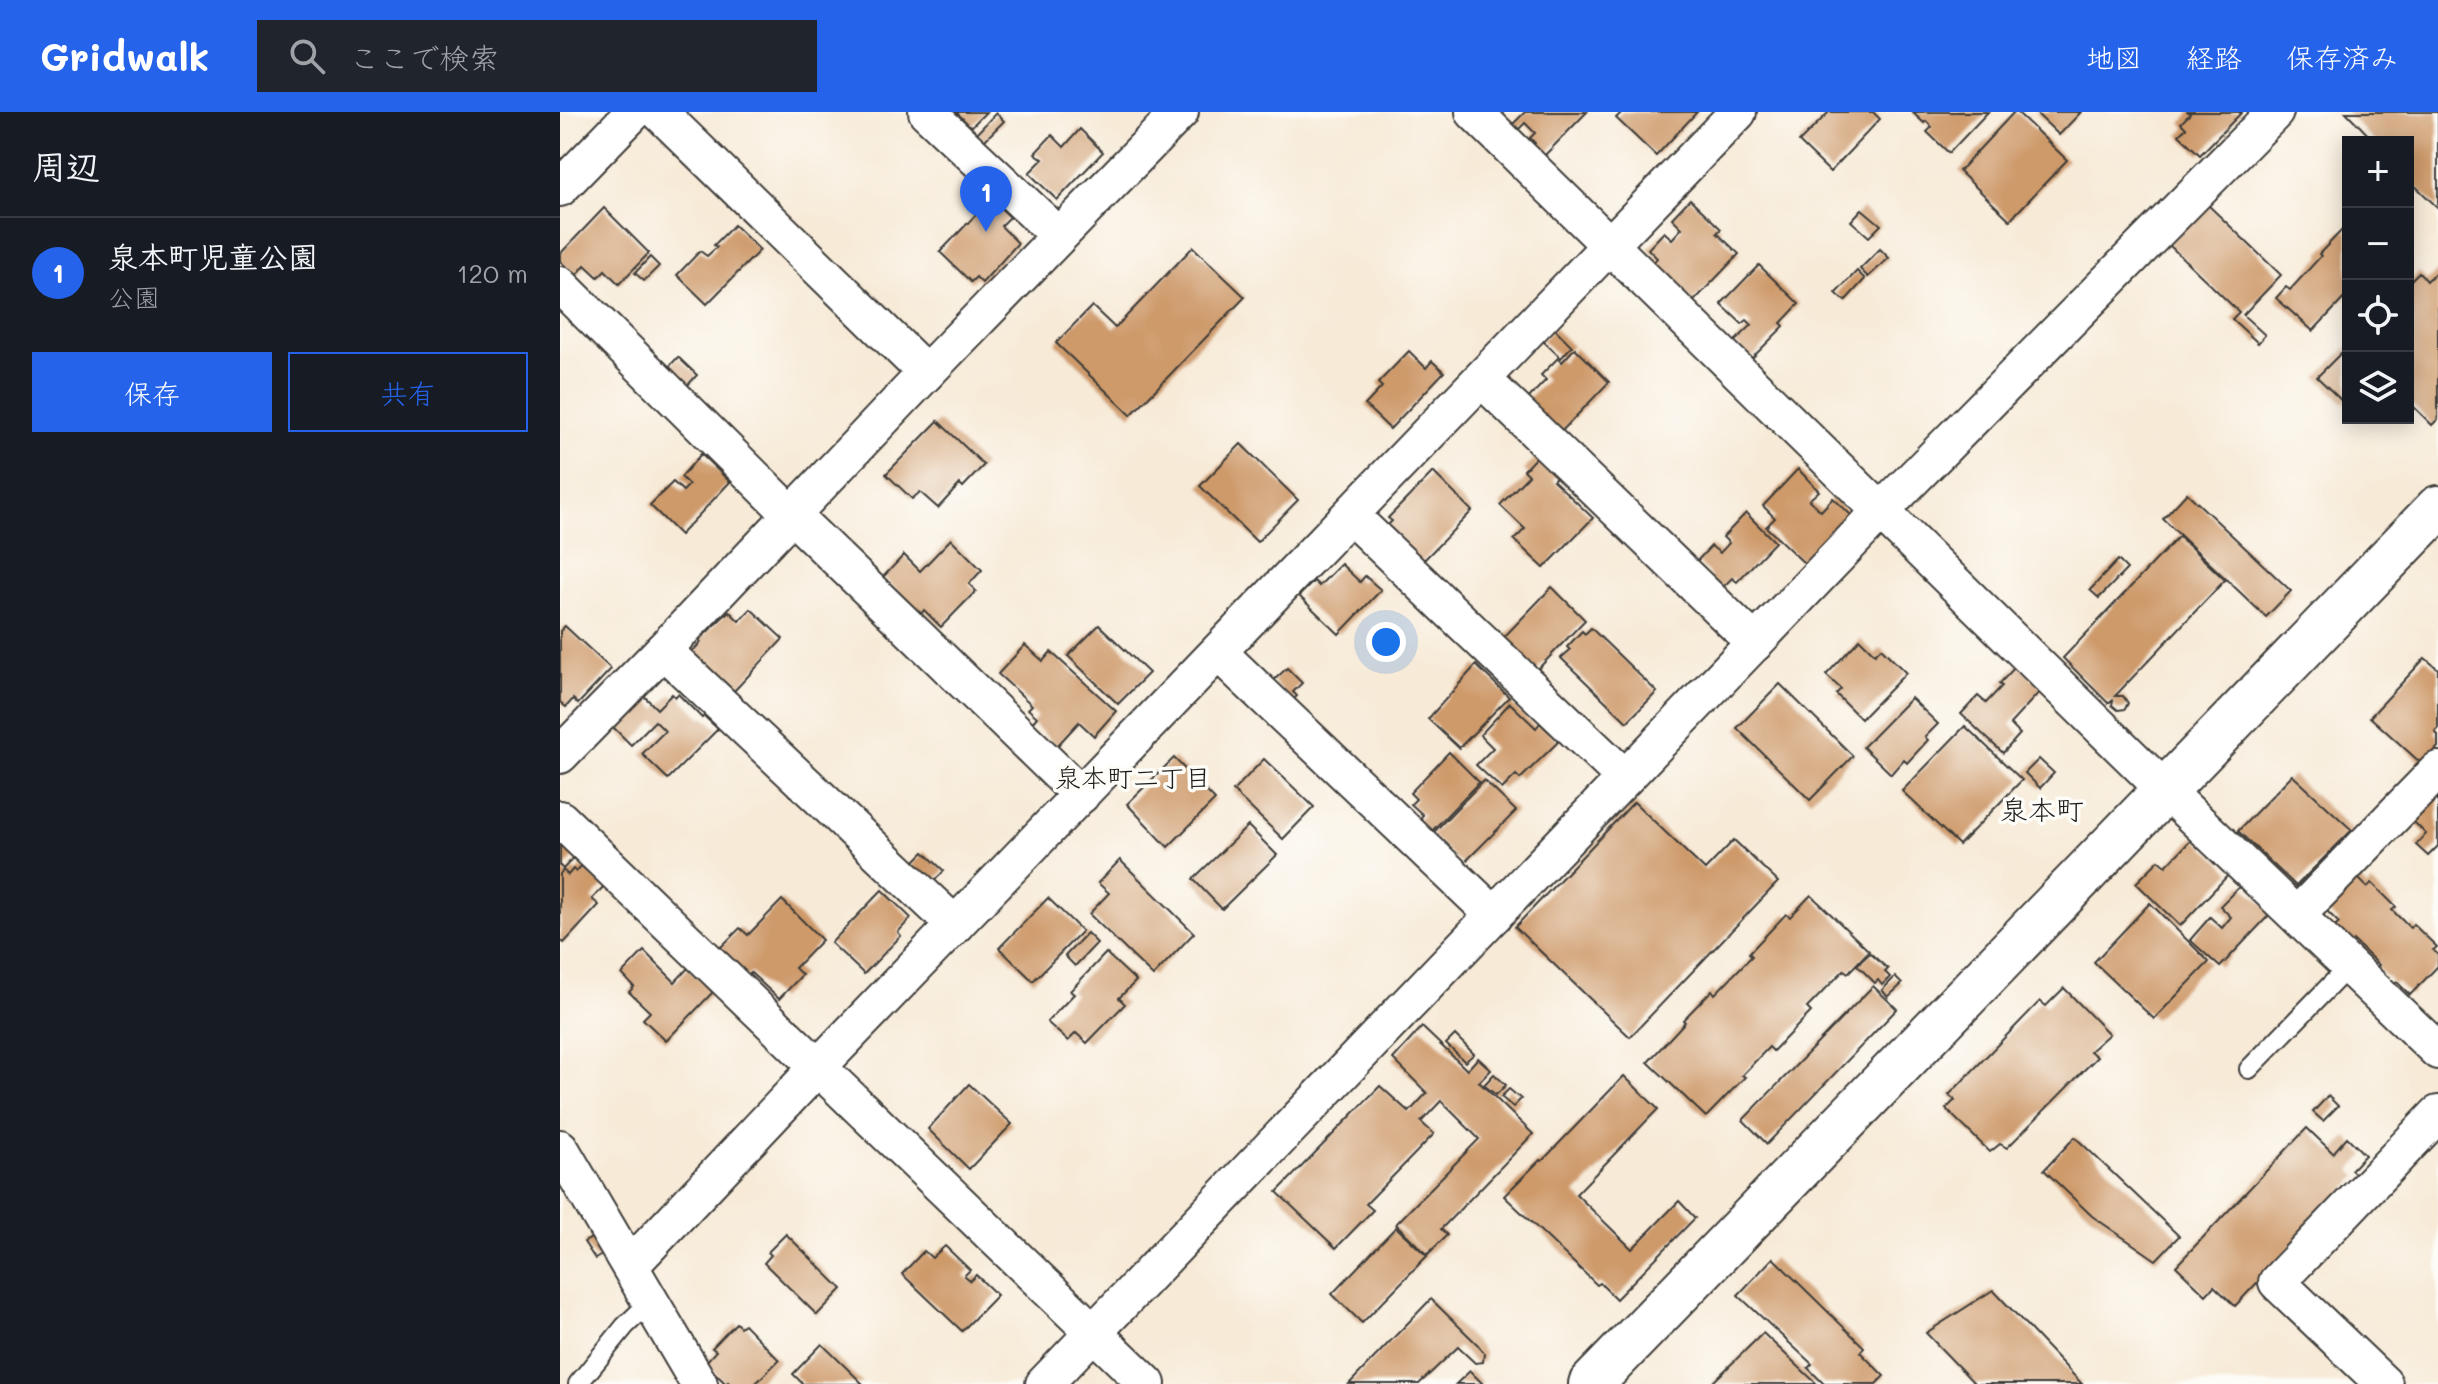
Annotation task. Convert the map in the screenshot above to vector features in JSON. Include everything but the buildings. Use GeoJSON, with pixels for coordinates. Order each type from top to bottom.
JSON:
{"type":"FeatureCollection","features":[{"type":"Feature","properties":{"kind":"street"},"geometry":{"type":"LineString","coordinates":[[560,188],[634,112]]}},
{"type":"Feature","properties":{"kind":"street"},"geometry":{"type":"LineString","coordinates":[[659,112],[926,373]]}},
{"type":"Feature","properties":{"kind":"street"},"geometry":{"type":"LineString","coordinates":[[927,112],[1059,236]]}},
{"type":"Feature","properties":{"kind":"street"},"geometry":{"type":"LineString","coordinates":[[560,755],[1180,112]]}},
{"type":"Feature","properties":{"kind":"street"},"geometry":{"type":"LineString","coordinates":[[1474,112],[2165,790],[2438,1051]]}},
{"type":"Feature","properties":{"kind":"street"},"geometry":{"type":"LineString","coordinates":[[630,1266],[1738,112]]}},
{"type":"Feature","properties":{"kind":"street"},"geometry":{"type":"LineString","coordinates":[[1044,1384],[1881,511],[2275,112]]}},
{"type":"Feature","properties":{"kind":"street"},"geometry":{"type":"LineString","coordinates":[[560,285],[1081,795]]}},
{"type":"Feature","properties":{"kind":"street"},"geometry":{"type":"LineString","coordinates":[[1482,379],[1755,643]]}},
{"type":"Feature","properties":{"kind":"street"},"geometry":{"type":"LineString","coordinates":[[1591,1384],[2438,508]]}},
{"type":"Feature","properties":{"kind":"street"},"geometry":{"type":"LineString","coordinates":[[1351,516],[1625,778]]}},
{"type":"Feature","properties":{"kind":"street"},"geometry":{"type":"LineString","coordinates":[[663,650],[955,925]]}},
{"type":"Feature","properties":{"kind":"street"},"geometry":{"type":"LineString","coordinates":[[1219,653],[1494,915]]}},
{"type":"Feature","properties":{"kind":"street"},"geometry":{"type":"LineString","coordinates":[[2297,915],[2438,770]]}},
{"type":"Feature","properties":{"kind":"street"},"geometry":{"type":"LineString","coordinates":[[560,819],[1147,1384]]}},
{"type":"Feature","properties":{"kind":"street"},"geometry":{"type":"LineString","coordinates":[[2384,1384],[2277,1282],[2438,1114]]}},
{"type":"Feature","properties":{"kind":"street"},"geometry":{"type":"LineString","coordinates":[[560,1148],[699,1384]]}},
{"type":"Feature","properties":{"kind":"lane"},"geometry":{"type":"LineString","coordinates":[[2249,1069],[2349,966]]}},
{"type":"Feature","properties":{"kind":"lane"},"geometry":{"type":"LineString","coordinates":[[578,1384],[625,1326],[650,1302]]}},
{"type":"Feature","properties":{"kind":"place","name":"泉本町児童公園"},"geometry":{"type":"Point","coordinates":[986,232]}},
{"type":"Feature","properties":{"kind":"district","name":"泉本町二丁目"},"geometry":{"type":"Point","coordinates":[1133,777]}},
{"type":"Feature","properties":{"kind":"district","name":"泉本町"},"geometry":{"type":"Point","coordinates":[2042,809]}}]}
